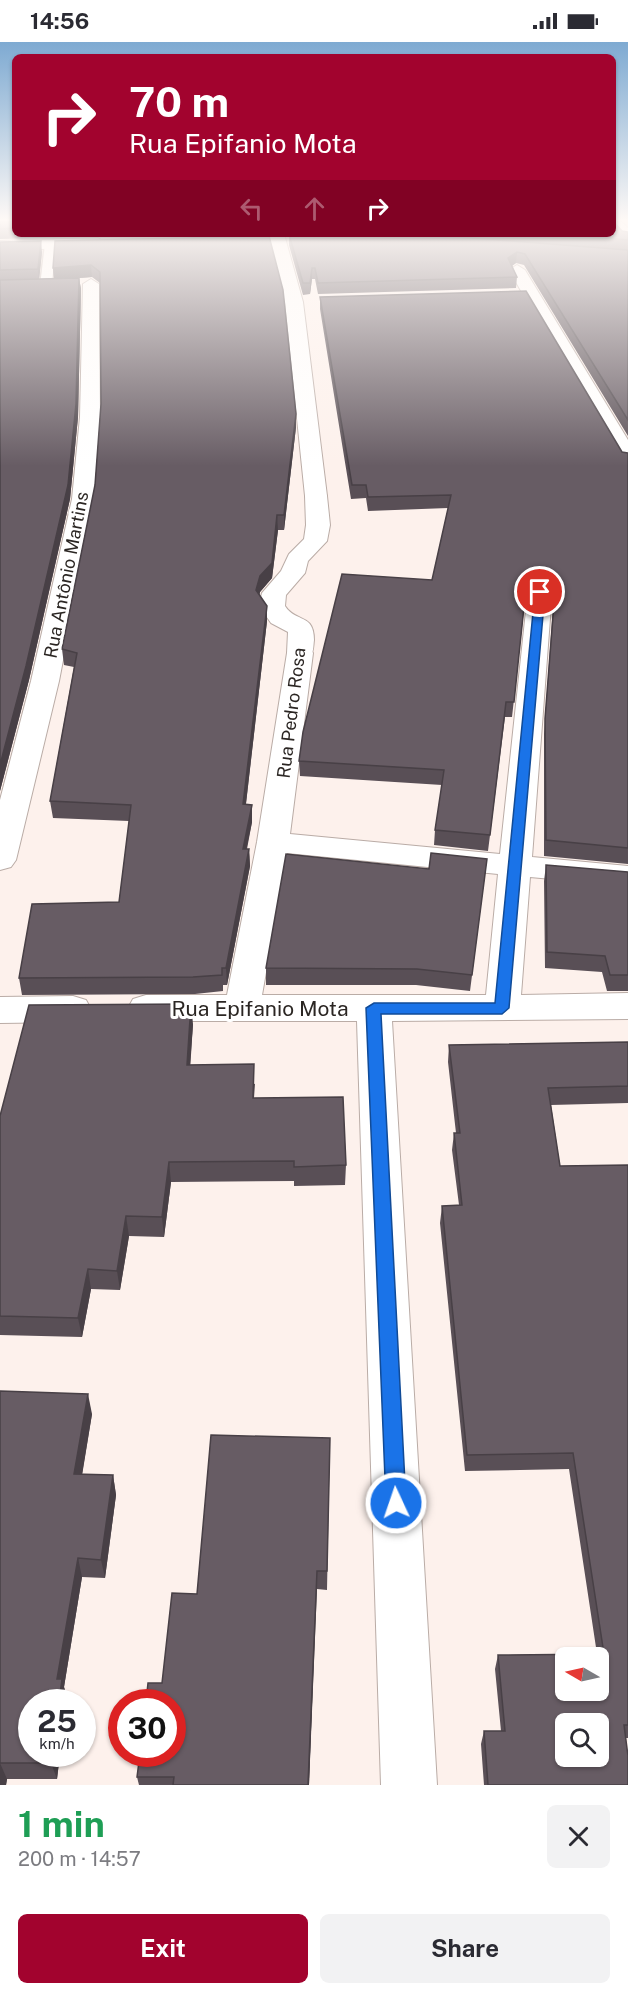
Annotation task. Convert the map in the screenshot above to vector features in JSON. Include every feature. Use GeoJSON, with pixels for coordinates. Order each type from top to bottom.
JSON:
{"type":"FeatureCollection","features":[{"type":"Feature","properties":{"kind":"street","name":"Rua Antônio Martins"},"geometry":{"type":"LineString","coordinates":[[0,861],[45,681],[83,499],[90,417],[87,303]]}},
{"type":"Feature","properties":{"kind":"street","name":"Rua Pedro Rosa"},"geometry":{"type":"LineString","coordinates":[[242,1008],[273,842],[300,653],[301,628],[280,618],[272,606],[274,594],[293,573],[297,559],[315,541],[318,525],[294,303]]}},
{"type":"Feature","properties":{"kind":"street"},"geometry":{"type":"LineString","coordinates":[[537,303],[628,458]]}},
{"type":"Feature","properties":{"kind":"street"},"geometry":{"type":"LineString","coordinates":[[602,414],[628,413]]}},
{"type":"Feature","properties":{"kind":"street"},"geometry":{"type":"LineString","coordinates":[[502,1008],[540,592]]}},
{"type":"Feature","properties":{"kind":"street"},"geometry":{"type":"LineString","coordinates":[[273,842],[628,876]]}},
{"type":"Feature","properties":{"kind":"street","name":"Rua Epifanio Mota"},"geometry":{"type":"LineString","coordinates":[[0,1010],[628,1006]]}},
{"type":"Feature","properties":{"kind":"street"},"geometry":{"type":"LineString","coordinates":[[374,1008],[409,1785]]}},
{"type":"Feature","properties":{"kind":"building"},"geometry":{"type":"Polygon","coordinates":[[[0,303],[78,303],[76,404],[68,485],[26,666],[0,765],[0,303]]]}},
{"type":"Feature","properties":{"kind":"building"},"geometry":{"type":"Polygon","coordinates":[[[100,303],[284,303],[296,414],[284,515],[277,515],[272,563],[260,576],[256,590],[267,606],[243,804],[252,805],[243,849],[249,849],[226,968],[222,968],[222,975],[19,978],[32,904],[119,902],[131,805],[50,801],[77,653],[62,649],[95,485],[101,404],[100,303]]]}},
{"type":"Feature","properties":{"kind":"building"},"geometry":{"type":"Polygon","coordinates":[[[321,303],[533,303],[622,452],[628,453],[628,848],[546,840],[545,719],[556,578],[551,571],[541,569],[532,571],[527,578],[514,702],[506,702],[490,835],[435,830],[444,770],[299,761],[303,732],[342,574],[432,580],[451,495],[368,497],[366,485],[352,485],[321,303]]]}},
{"type":"Feature","properties":{"kind":"building"},"geometry":{"type":"Polygon","coordinates":[[[556,303],[628,303],[628,420],[556,303]]]}},
{"type":"Feature","properties":{"kind":"building"},"geometry":{"type":"Polygon","coordinates":[[[431,853],[487,859],[472,975],[417,969],[266,968],[286,854],[429,869],[431,853]]]}},
{"type":"Feature","properties":{"kind":"building"},"geometry":{"type":"Polygon","coordinates":[[[546,865],[628,872],[628,975],[610,975],[605,956],[547,952],[546,865]]]}},
{"type":"Feature","properties":{"kind":"building"},"geometry":{"type":"Polygon","coordinates":[[[191,1004],[187,1065],[254,1064],[253,1098],[343,1097],[346,1165],[294,1167],[294,1161],[169,1162],[162,1217],[126,1216],[117,1271],[88,1269],[78,1318],[0,1316],[0,1116],[29,1005],[191,1004]]]}},
{"type":"Feature","properties":{"kind":"building"},"geometry":{"type":"Polygon","coordinates":[[[628,1042],[628,1086],[548,1088],[560,1166],[628,1165],[628,1725],[624,1725],[628,1756],[628,1785],[488,1785],[484,1731],[505,1731],[498,1655],[555,1654],[555,1701],[609,1701],[609,1647],[603,1647],[573,1453],[467,1455],[442,1206],[462,1205],[454,1133],[460,1133],[449,1045],[628,1042]]]}},
{"type":"Feature","properties":{"kind":"building"},"geometry":{"type":"Polygon","coordinates":[[[0,1391],[88,1394],[74,1474],[113,1475],[101,1560],[78,1558],[57,1679],[62,1679],[61,1689],[18,1689],[18,1763],[0,1763],[0,1391]]]}},
{"type":"Feature","properties":{"kind":"building"},"geometry":{"type":"Polygon","coordinates":[[[211,1435],[330,1438],[327,1571],[317,1571],[308,1785],[173,1785],[174,1777],[137,1777],[138,1767],[186,1767],[186,1689],[147,1689],[148,1683],[162,1683],[172,1593],[197,1594],[211,1435]]]}},
{"type":"Feature","properties":{"kind":"route"},"geometry":{"type":"LineString","coordinates":[[396,1503],[374,1008],[502,1008],[540,592]]}}]}
